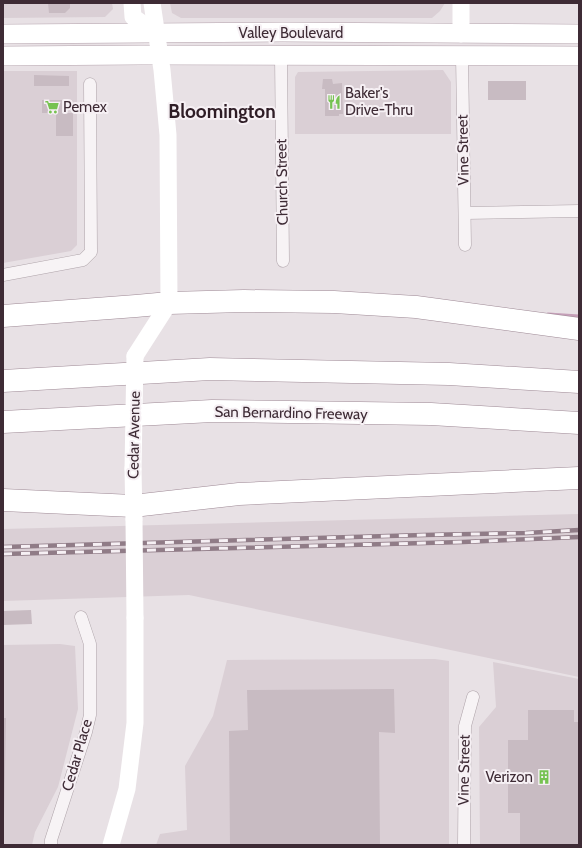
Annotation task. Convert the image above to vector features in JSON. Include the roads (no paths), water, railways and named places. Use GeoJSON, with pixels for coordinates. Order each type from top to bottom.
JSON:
{"type":"FeatureCollection","features":[{"type":"Feature","properties":{"kind":"highway"},"geometry":{"type":"LineString","coordinates":[[3,316],[169,303],[244,301],[341,302],[416,307],[579,329]]}},
{"type":"Feature","properties":{"kind":"highway"},"geometry":{"type":"LineString","coordinates":[[3,381],[210,370],[449,374],[579,382]]}},
{"type":"Feature","properties":{"kind":"highway","name":"San Bernardino Freeway"},"geometry":{"type":"LineString","coordinates":[[3,422],[212,411],[431,414],[579,424]]}},
{"type":"Feature","properties":{"kind":"highway"},"geometry":{"type":"LineString","coordinates":[[3,500],[18,500],[134,513],[239,494],[579,478]]}},
{"type":"Feature","properties":{"kind":"main road"},"geometry":{"type":"LineString","coordinates":[[132,3],[133,17],[156,33]]}},
{"type":"Feature","properties":{"kind":"main road"},"geometry":{"type":"LineString","coordinates":[[152,3],[160,55],[168,135],[169,303]]}},
{"type":"Feature","properties":{"kind":"main road"},"geometry":{"type":"LineString","coordinates":[[461,3],[461,34]]}},
{"type":"Feature","properties":{"kind":"main road","name":"Valley Boulevard"},"geometry":{"type":"LineString","coordinates":[[3,34],[282,32],[579,34]]}},
{"type":"Feature","properties":{"kind":"main road","name":"Valley Boulevard"},"geometry":{"type":"LineString","coordinates":[[3,56],[579,56]]}},
{"type":"Feature","properties":{"kind":"main road","name":"Cedar Avenue"},"geometry":{"type":"LineString","coordinates":[[111,845],[127,789],[135,723],[133,469],[135,356],[169,303]]}},
{"type":"Feature","properties":{"kind":"street","name":"Church Street"},"geometry":{"type":"LineString","coordinates":[[281,56],[283,261]]}},
{"type":"Feature","properties":{"kind":"street","name":"Vine Street"},"geometry":{"type":"LineString","coordinates":[[462,56],[465,245]]}},
{"type":"Feature","properties":{"kind":"street"},"geometry":{"type":"LineString","coordinates":[[3,275],[82,260],[91,252],[90,84]]}},
{"type":"Feature","properties":{"kind":"street"},"geometry":{"type":"LineString","coordinates":[[465,213],[579,211]]}},
{"type":"Feature","properties":{"kind":"street","name":"Cedar Place"},"geometry":{"type":"LineString","coordinates":[[51,845],[51,840],[86,732],[90,715],[90,644],[81,616]]}},
{"type":"Feature","properties":{"kind":"street","name":"Vine Street"},"geometry":{"type":"LineString","coordinates":[[464,845],[465,726],[473,697]]}},
{"type":"Feature","properties":{"kind":"waterway"},"geometry":{"type":"LineString","coordinates":[[548,314],[579,316]]}},
{"type":"Feature","properties":{"kind":"railway"},"geometry":{"type":"LineString","coordinates":[[3,547],[526,533],[579,530]]}},
{"type":"Feature","properties":{"kind":"railway"},"geometry":{"type":"LineString","coordinates":[[3,554],[463,542],[579,537]]}},
{"type":"Feature","properties":{"kind":"place","name":"Baker's Drive-Thru"},"geometry":{"type":"Point","coordinates":[334,102]}},
{"type":"Feature","properties":{"kind":"place","name":"Pemex"},"geometry":{"type":"Point","coordinates":[52,107]}},
{"type":"Feature","properties":{"kind":"place","name":"Verizon"},"geometry":{"type":"Point","coordinates":[544,777]}},
{"type":"Feature","properties":{"kind":"district","name":"Bloomington"},"geometry":{"type":"Point","coordinates":[222,111]}}]}
